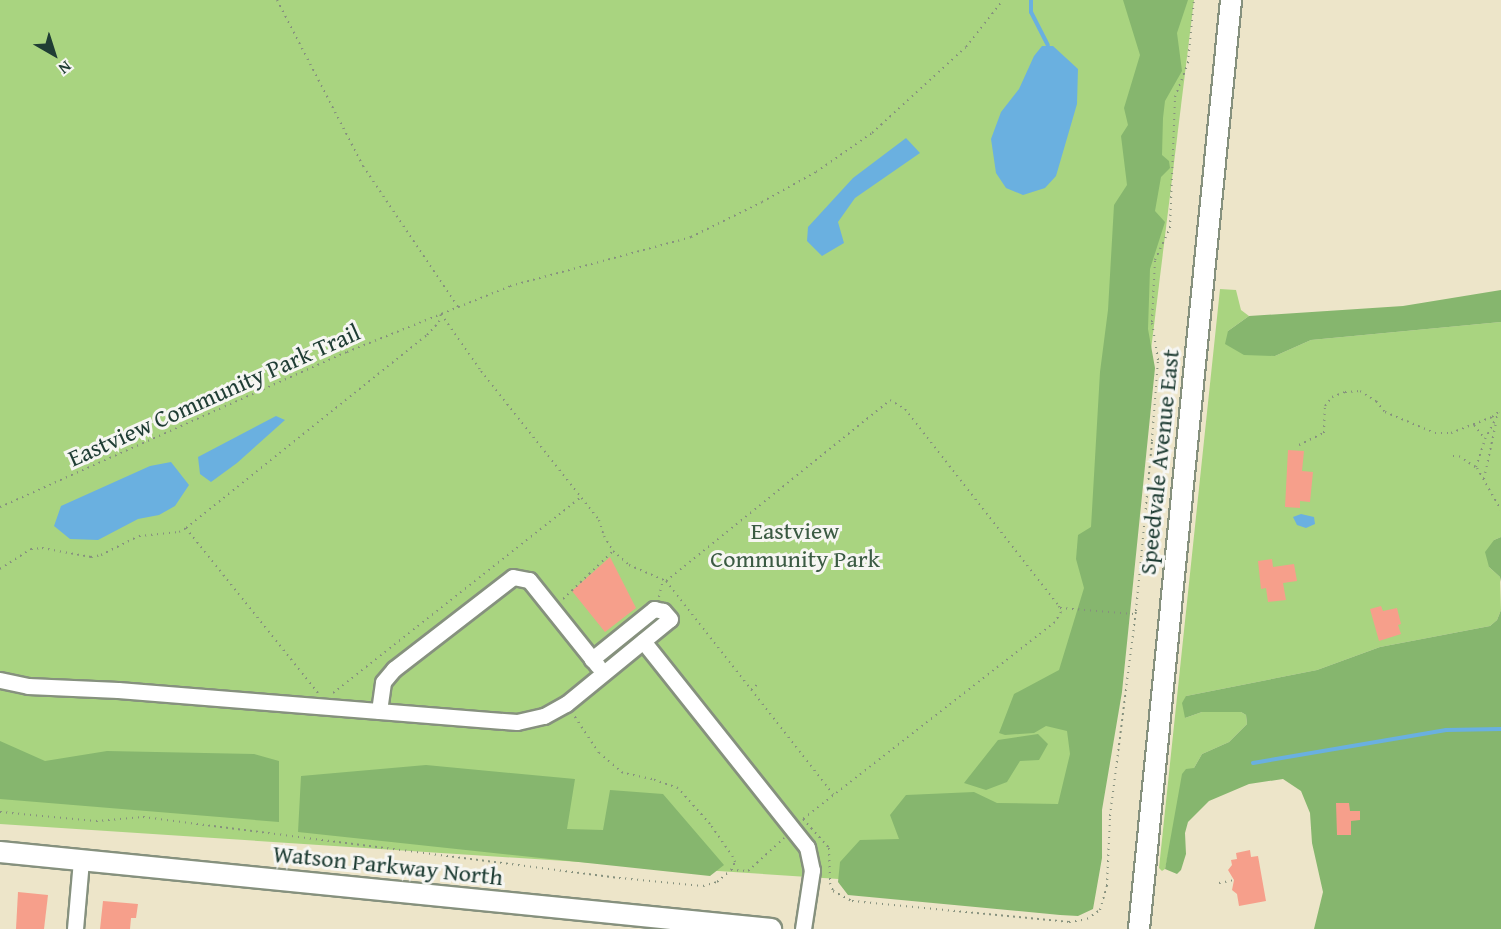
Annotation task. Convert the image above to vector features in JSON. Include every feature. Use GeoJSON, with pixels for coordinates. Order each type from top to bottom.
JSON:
{"type":"FeatureCollection","features":[{"type":"Feature","properties":{"kind":"main road","name":"Speedvale Avenue East"},"geometry":{"type":"LineString","coordinates":[[1138,929],[1231,0]]}},
{"type":"Feature","properties":{"kind":"main road","name":"Watson Parkway North"},"geometry":{"type":"LineString","coordinates":[[0,852],[771,929]]}},
{"type":"Feature","properties":{"kind":"street"},"geometry":{"type":"LineString","coordinates":[[379,711],[383,682],[394,669],[513,577],[529,580],[603,673]]}},
{"type":"Feature","properties":{"kind":"street"},"geometry":{"type":"LineString","coordinates":[[0,680],[28,687],[321,701],[379,711],[517,722],[544,716],[566,704],[670,619],[663,611],[656,609],[592,659]]}},
{"type":"Feature","properties":{"kind":"street"},"geometry":{"type":"LineString","coordinates":[[643,641],[798,824],[812,860],[803,929]]}},
{"type":"Feature","properties":{"kind":"street"},"geometry":{"type":"LineString","coordinates":[[75,929],[81,861]]}},
{"type":"Feature","properties":{"kind":"path"},"geometry":{"type":"LineString","coordinates":[[277,0],[363,166],[458,307]]}},
{"type":"Feature","properties":{"kind":"path","name":"Eastview Community Park Trail"},"geometry":{"type":"LineString","coordinates":[[0,507],[347,352],[458,307],[520,283],[691,237],[816,172],[872,134],[926,87],[966,47],[1003,0]]}},
{"type":"Feature","properties":{"kind":"path"},"geometry":{"type":"LineString","coordinates":[[798,824],[829,848],[830,883],[833,891],[852,902],[1069,922],[1096,915],[1104,903],[1107,886],[1110,816],[1135,615],[1158,360],[1152,322],[1155,260],[1170,228],[1175,97],[1188,63],[1194,0]]}},
{"type":"Feature","properties":{"kind":"path"},"geometry":{"type":"LineString","coordinates":[[441,314],[481,371],[599,520],[604,536],[613,551],[629,565],[665,580],[833,795]]}},
{"type":"Feature","properties":{"kind":"path"},"geometry":{"type":"LineString","coordinates":[[0,569],[31,549],[42,548],[91,557],[101,555],[139,536],[179,532],[186,528],[427,335],[438,322],[441,314]]}},
{"type":"Feature","properties":{"kind":"path"},"geometry":{"type":"LineString","coordinates":[[1299,445],[1324,434],[1325,406],[1332,397],[1345,392],[1360,392],[1376,401],[1385,412],[1435,433],[1451,433],[1474,425],[1500,411]]}},
{"type":"Feature","properties":{"kind":"path"},"geometry":{"type":"LineString","coordinates":[[656,609],[665,580],[890,400],[906,409],[1061,612],[1055,622],[833,795],[748,871],[731,870]]}},
{"type":"Feature","properties":{"kind":"path"},"geometry":{"type":"LineString","coordinates":[[1476,467],[1485,439],[1500,411]]}},
{"type":"Feature","properties":{"kind":"path"},"geometry":{"type":"LineString","coordinates":[[1484,479],[1496,420]]}},
{"type":"Feature","properties":{"kind":"path"},"geometry":{"type":"LineString","coordinates":[[1474,425],[1485,439]]}},
{"type":"Feature","properties":{"kind":"path"},"geometry":{"type":"LineString","coordinates":[[1453,456],[1459,456],[1476,467],[1501,510]]}},
{"type":"Feature","properties":{"kind":"path"},"geometry":{"type":"LineString","coordinates":[[186,528],[321,701],[336,692],[581,497]]}},
{"type":"Feature","properties":{"kind":"path"},"geometry":{"type":"LineString","coordinates":[[563,599],[613,551]]}},
{"type":"Feature","properties":{"kind":"path"},"geometry":{"type":"LineString","coordinates":[[1059,608],[1135,615]]}},
{"type":"Feature","properties":{"kind":"path"},"geometry":{"type":"LineString","coordinates":[[751,690],[758,684]]}},
{"type":"Feature","properties":{"kind":"path"},"geometry":{"type":"LineString","coordinates":[[0,812],[96,821],[143,816],[619,878],[703,886],[717,882],[731,870],[735,862],[733,857],[710,825],[678,788],[623,772],[599,753],[566,704]]}},
{"type":"Feature","properties":{"kind":"path"},"geometry":{"type":"LineString","coordinates":[[1219,883],[1234,880]]}},
{"type":"Feature","properties":{"kind":"green space","name":"Eastview Community Park"},"geometry":{"type":"Polygon","coordinates":[[[0,0],[1194,0],[1084,895],[0,824],[0,0]]]}},
{"type":"Feature","properties":{"kind":"green space"},"geometry":{"type":"Polygon","coordinates":[[[1123,0],[1188,0],[1177,33],[1182,71],[1165,101],[1163,118],[1162,155],[1169,161],[1170,168],[1161,177],[1155,211],[1165,222],[1150,269],[1148,329],[1155,368],[1122,692],[1102,810],[1102,858],[1093,909],[1078,916],[1060,915],[848,895],[838,882],[840,862],[860,840],[899,839],[890,815],[906,795],[974,792],[997,803],[1058,804],[1070,754],[1067,731],[1046,726],[1034,733],[1005,735],[999,733],[1014,694],[1059,670],[1084,588],[1076,559],[1078,535],[1091,527],[1100,372],[1108,310],[1114,205],[1127,185],[1121,136],[1128,125],[1124,108],[1140,55],[1123,0]]]}},
{"type":"Feature","properties":{"kind":"green space"},"geometry":{"type":"Polygon","coordinates":[[[1220,289],[1236,290],[1241,310],[1249,316],[1228,331],[1275,356],[1311,340],[1501,322],[1501,537],[1494,540],[1489,567],[1500,577],[1501,610],[1497,620],[1490,626],[1380,647],[1317,670],[1186,696],[1185,718],[1202,712],[1241,712],[1246,715],[1247,724],[1229,742],[1202,754],[1194,768],[1175,823],[1165,869],[1162,871],[1159,868],[1220,289]]]}},
{"type":"Feature","properties":{"kind":"green space"},"geometry":{"type":"Polygon","coordinates":[[[1501,290],[1501,322],[1311,340],[1275,356],[1244,355],[1225,344],[1228,331],[1249,316],[1403,306],[1501,290]]]}},
{"type":"Feature","properties":{"kind":"green space"},"geometry":{"type":"Polygon","coordinates":[[[1501,537],[1501,582],[1500,577],[1489,567],[1485,552],[1494,540],[1501,537]]]}},
{"type":"Feature","properties":{"kind":"green space"},"geometry":{"type":"Polygon","coordinates":[[[1501,610],[1501,929],[1314,929],[1323,892],[1312,843],[1310,813],[1301,791],[1283,779],[1249,784],[1209,801],[1188,822],[1185,833],[1186,854],[1181,870],[1177,874],[1165,869],[1182,774],[1186,769],[1194,768],[1202,754],[1229,742],[1247,724],[1246,715],[1241,712],[1202,712],[1185,718],[1182,703],[1186,696],[1317,670],[1380,647],[1490,626],[1497,620],[1501,610]]]}},
{"type":"Feature","properties":{"kind":"green space"},"geometry":{"type":"Polygon","coordinates":[[[1038,734],[1048,744],[1039,760],[1020,761],[1007,782],[986,790],[964,783],[998,740],[1038,734]]]}},
{"type":"Feature","properties":{"kind":"green space"},"geometry":{"type":"Polygon","coordinates":[[[0,741],[45,761],[107,751],[254,754],[279,761],[279,822],[0,799],[0,741]]]}},
{"type":"Feature","properties":{"kind":"green space"},"geometry":{"type":"Polygon","coordinates":[[[426,765],[575,779],[567,829],[603,830],[610,790],[663,794],[724,865],[710,876],[298,832],[301,776],[426,765]]]}},
{"type":"Feature","properties":{"kind":"water"},"geometry":{"type":"Polygon","coordinates":[[[1042,46],[1053,46],[1078,69],[1077,104],[1056,176],[1045,188],[1023,195],[1006,188],[996,173],[991,139],[1001,112],[1019,89],[1034,56],[1042,46]]]}},
{"type":"Feature","properties":{"kind":"water"},"geometry":{"type":"Polygon","coordinates":[[[906,138],[920,153],[855,198],[838,222],[844,243],[822,256],[807,241],[808,227],[853,178],[906,138]]]}},
{"type":"Feature","properties":{"kind":"water"},"geometry":{"type":"Polygon","coordinates":[[[276,416],[285,420],[237,463],[211,482],[200,474],[198,457],[276,416]]]}},
{"type":"Feature","properties":{"kind":"water"},"geometry":{"type":"Polygon","coordinates":[[[171,462],[189,485],[175,506],[159,515],[138,519],[98,540],[70,539],[54,526],[61,506],[150,466],[171,462]]]}},
{"type":"Feature","properties":{"kind":"water"},"geometry":{"type":"Polygon","coordinates":[[[1301,514],[1314,517],[1315,524],[1306,528],[1297,525],[1293,517],[1301,514]]]}},
{"type":"Feature","properties":{"kind":"building"},"geometry":{"type":"Polygon","coordinates":[[[1288,450],[1304,451],[1302,471],[1313,472],[1310,502],[1300,501],[1300,508],[1285,507],[1288,450]]]}},
{"type":"Feature","properties":{"kind":"building"},"geometry":{"type":"Polygon","coordinates":[[[610,557],[636,608],[605,632],[572,591],[610,557]]]}},
{"type":"Feature","properties":{"kind":"building"},"geometry":{"type":"Polygon","coordinates":[[[1272,559],[1273,567],[1294,564],[1297,581],[1283,583],[1286,600],[1268,602],[1266,588],[1261,589],[1258,561],[1272,559]]]}},
{"type":"Feature","properties":{"kind":"building"},"geometry":{"type":"Polygon","coordinates":[[[1381,606],[1383,611],[1397,608],[1401,634],[1379,641],[1370,609],[1381,606]]]}},
{"type":"Feature","properties":{"kind":"building"},"geometry":{"type":"Polygon","coordinates":[[[1336,803],[1349,803],[1350,811],[1360,811],[1360,820],[1351,821],[1351,835],[1337,835],[1336,803]]]}},
{"type":"Feature","properties":{"kind":"building"},"geometry":{"type":"Polygon","coordinates":[[[1250,850],[1251,857],[1258,856],[1266,901],[1239,906],[1237,894],[1232,890],[1234,880],[1228,870],[1232,865],[1231,860],[1237,859],[1236,853],[1250,850]]]}},
{"type":"Feature","properties":{"kind":"building"},"geometry":{"type":"Polygon","coordinates":[[[18,892],[48,895],[44,929],[16,929],[18,892]]]}},
{"type":"Feature","properties":{"kind":"building"},"geometry":{"type":"Polygon","coordinates":[[[103,901],[138,904],[136,918],[131,918],[130,929],[100,929],[103,901]]]}},
{"type":"Feature","properties":{"kind":"waterway"},"geometry":{"type":"LineString","coordinates":[[1031,0],[1031,12],[1048,45]]}},
{"type":"Feature","properties":{"kind":"waterway"},"geometry":{"type":"LineString","coordinates":[[1253,763],[1446,730],[1501,729]]}}]}
